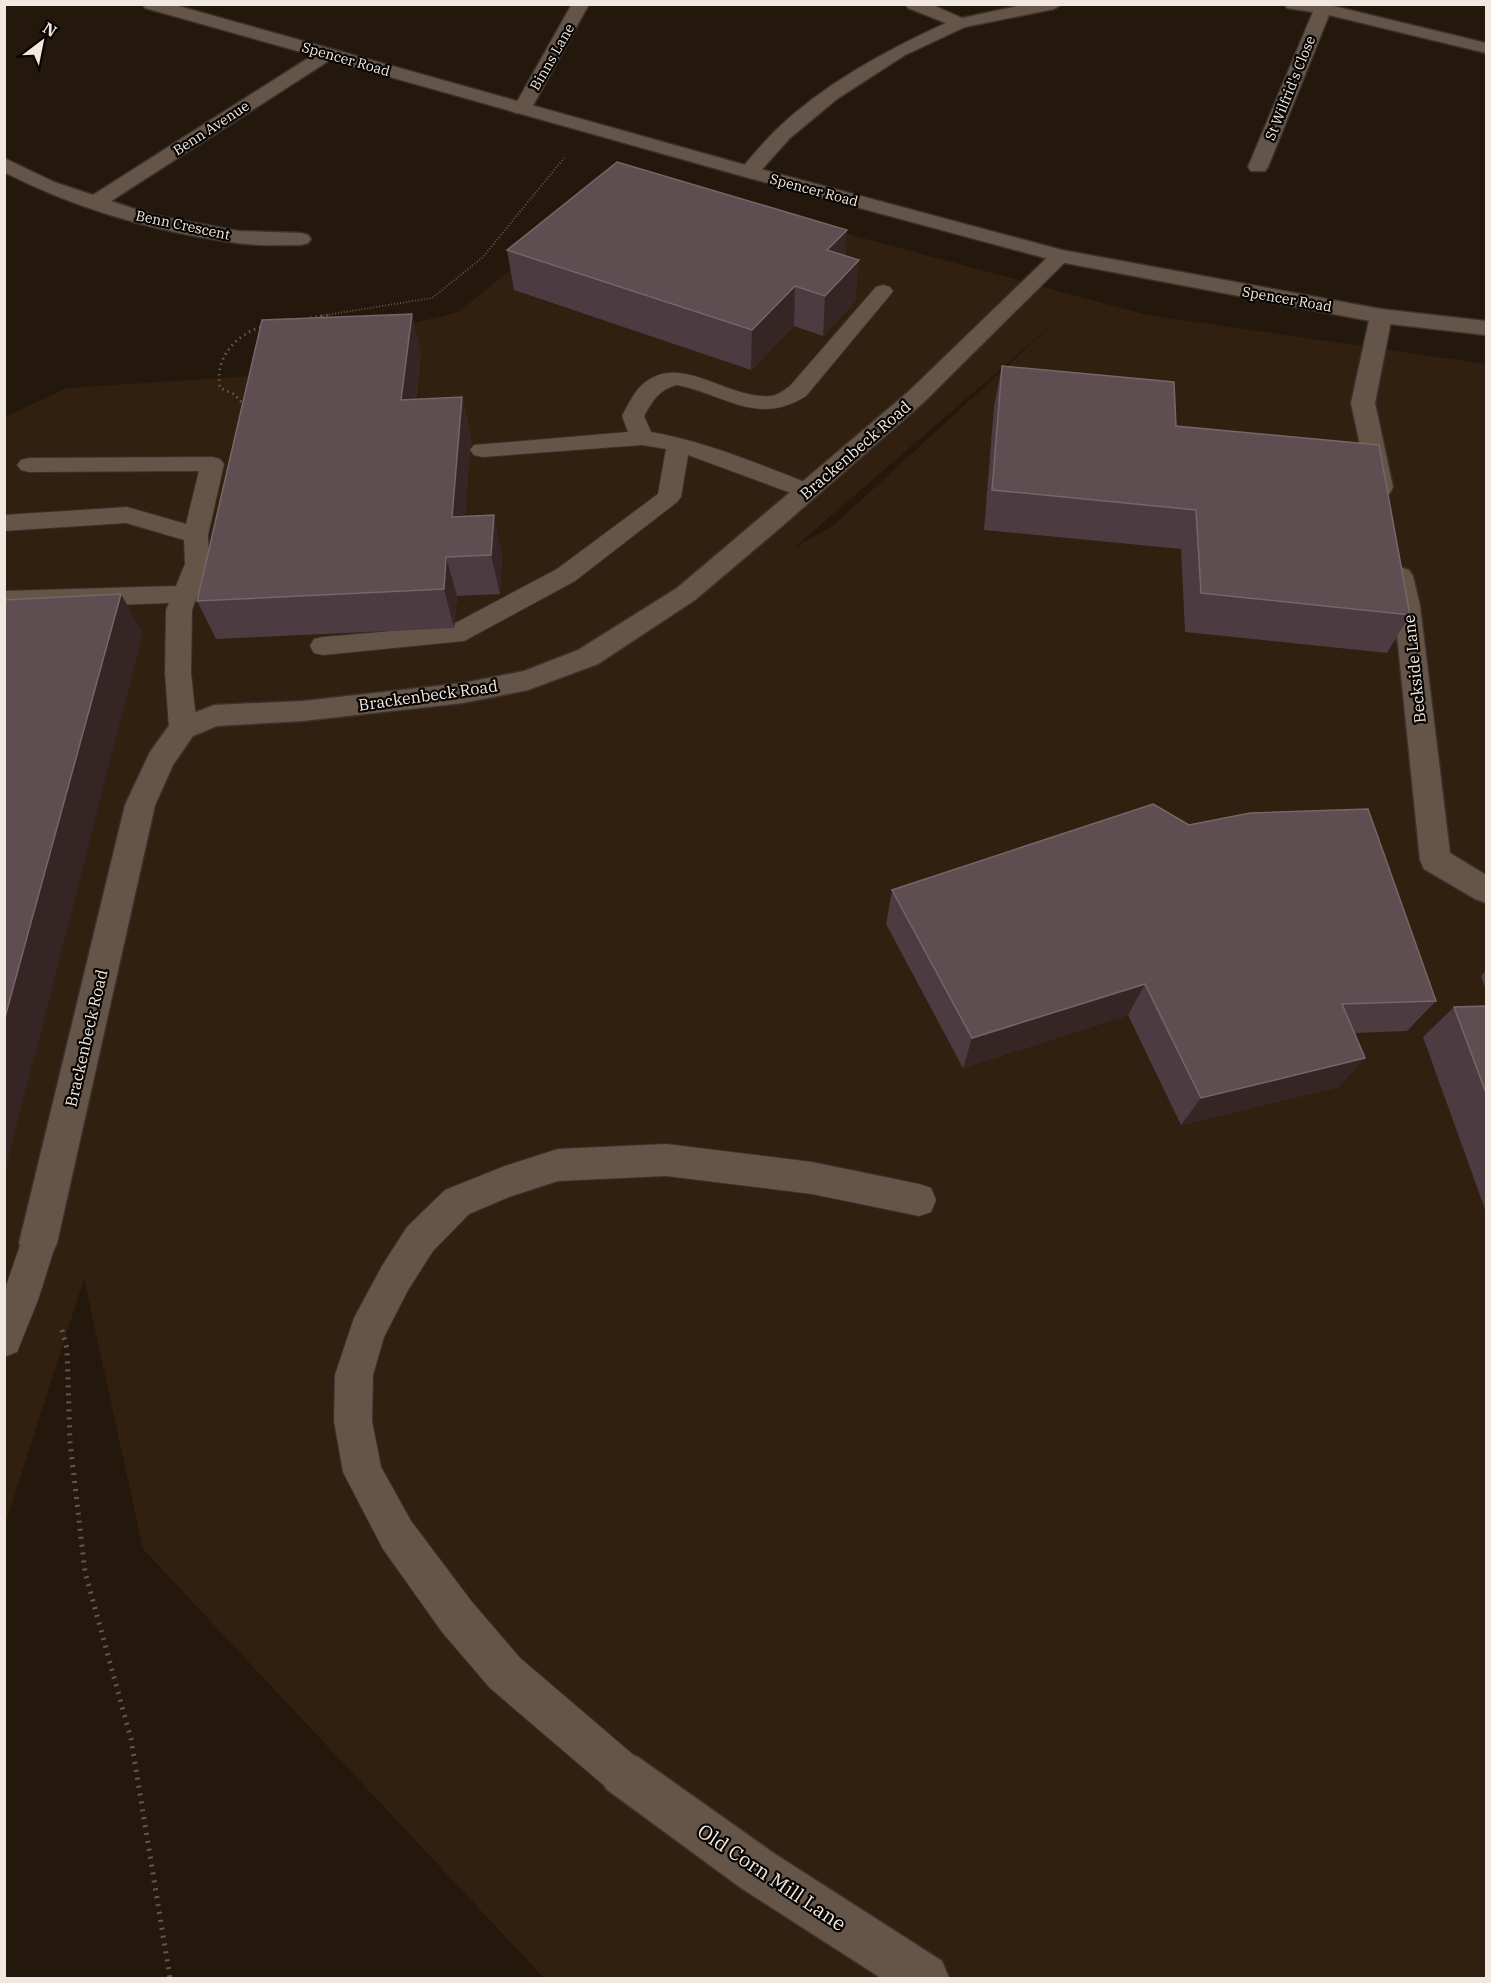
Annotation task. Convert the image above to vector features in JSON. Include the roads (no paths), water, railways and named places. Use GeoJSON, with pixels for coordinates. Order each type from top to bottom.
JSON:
{"type":"FeatureCollection","features":[{"type":"Feature","properties":{"kind":"street","name":"Spencer Road"},"geometry":{"type":"LineString","coordinates":[[152,4],[522,109],[1060,256],[1381,316],[1486,328]]}},
{"type":"Feature","properties":{"kind":"street","name":"Binns Lane"},"geometry":{"type":"LineString","coordinates":[[522,109],[581,4]]}},
{"type":"Feature","properties":{"kind":"street"},"geometry":{"type":"LineString","coordinates":[[914,4],[960,23]]}},
{"type":"Feature","properties":{"kind":"street"},"geometry":{"type":"LineString","coordinates":[[749,172],[783,134],[831,94],[899,51],[960,23],[1054,4]]}},
{"type":"Feature","properties":{"kind":"street"},"geometry":{"type":"LineString","coordinates":[[1293,4],[1486,48]]}},
{"type":"Feature","properties":{"kind":"street","name":"St Wilfrid's Close"},"geometry":{"type":"LineString","coordinates":[[1258,167],[1323,9]]}},
{"type":"Feature","properties":{"kind":"street","name":"Benn Avenue"},"geometry":{"type":"LineString","coordinates":[[95,202],[327,54]]}},
{"type":"Feature","properties":{"kind":"street","name":"Benn Crescent"},"geometry":{"type":"LineString","coordinates":[[4,164],[47,186],[149,220],[238,237],[300,239]]}},
{"type":"Feature","properties":{"kind":"street","name":"Brackenbeck Road"},"geometry":{"type":"LineString","coordinates":[[38,1243],[140,805],[160,760],[183,728],[214,716],[303,711],[463,693],[528,680],[588,657],[686,594],[916,397],[1060,256]]}},
{"type":"Feature","properties":{"kind":"street"},"geometry":{"type":"LineString","coordinates":[[1381,316],[1363,403],[1387,515]]}},
{"type":"Feature","properties":{"kind":"street","name":"Beckside Lane"},"geometry":{"type":"LineString","coordinates":[[1395,549],[1407,606],[1436,860],[1486,890]]}},
{"type":"Feature","properties":{"kind":"street","name":"Old Corn Mill Lane"},"geometry":{"type":"LineString","coordinates":[[622,1773],[758,1871],[925,1978]]}},
{"type":"Feature","properties":{"kind":"lane"},"geometry":{"type":"LineString","coordinates":[[642,438],[633,416],[641,397],[662,380],[681,378],[754,403],[769,404],[785,400],[798,391],[883,291]]}},
{"type":"Feature","properties":{"kind":"lane"},"geometry":{"type":"LineString","coordinates":[[482,450],[642,438],[678,444],[726,459],[807,491]]}},
{"type":"Feature","properties":{"kind":"lane"},"geometry":{"type":"LineString","coordinates":[[323,646],[455,635],[566,575],[669,497],[678,444]]}},
{"type":"Feature","properties":{"kind":"lane"},"geometry":{"type":"LineString","coordinates":[[29,465],[212,464],[196,535],[197,564],[179,610],[178,673],[183,728]]}},
{"type":"Feature","properties":{"kind":"lane"},"geometry":{"type":"LineString","coordinates":[[4,523],[127,515],[196,535]]}},
{"type":"Feature","properties":{"kind":"lane"},"geometry":{"type":"LineString","coordinates":[[4,600],[185,594]]}},
{"type":"Feature","properties":{"kind":"lane"},"geometry":{"type":"LineString","coordinates":[[622,1773],[505,1673],[457,1617],[397,1535],[363,1472],[353,1421],[354,1375],[367,1331],[395,1278],[420,1239],[457,1203],[505,1182],[558,1165],[666,1160],[812,1178],[919,1200]]}},
{"type":"Feature","properties":{"kind":"lane"},"geometry":{"type":"LineString","coordinates":[[4,1339],[20,1300],[38,1243]]}}]}
